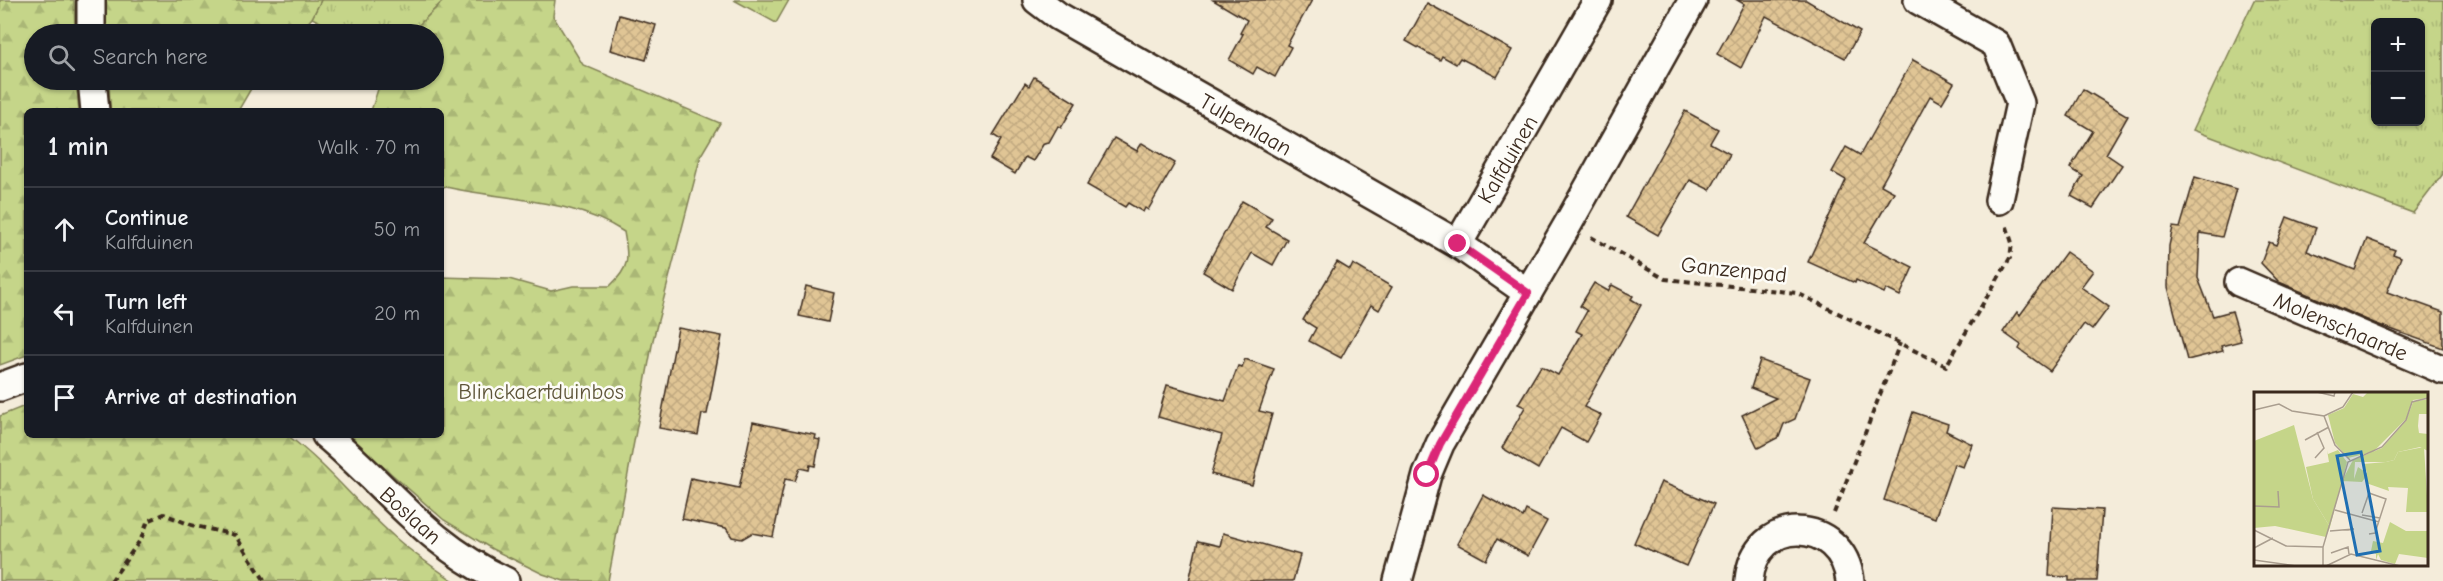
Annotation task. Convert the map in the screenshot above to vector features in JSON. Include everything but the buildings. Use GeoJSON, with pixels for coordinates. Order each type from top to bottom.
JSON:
{"type":"FeatureCollection","features":[{"type":"Feature","properties":{"kind":"street"},"geometry":{"type":"LineString","coordinates":[[91,0],[91,24]]}},
{"type":"Feature","properties":{"kind":"street","name":"Tulpenlaan"},"geometry":{"type":"LineString","coordinates":[[1037,0],[1058,16],[1458,244]]}},
{"type":"Feature","properties":{"kind":"street","name":"Kalfduinen"},"geometry":{"type":"LineString","coordinates":[[1458,244],[1598,0]]}},
{"type":"Feature","properties":{"kind":"street"},"geometry":{"type":"LineString","coordinates":[[1398,581],[1427,475],[1440,444],[1568,224],[1693,0]]}},
{"type":"Feature","properties":{"kind":"street"},"geometry":{"type":"LineString","coordinates":[[1918,0],[1996,44],[2020,103],[1999,200]]}},
{"type":"Feature","properties":{"kind":"street"},"geometry":{"type":"LineString","coordinates":[[93,90],[95,108]]}},
{"type":"Feature","properties":{"kind":"street"},"geometry":{"type":"LineString","coordinates":[[1458,244],[1528,293]]}},
{"type":"Feature","properties":{"kind":"street","name":"Molenschaarde"},"geometry":{"type":"LineString","coordinates":[[2239,282],[2443,370]]}},
{"type":"Feature","properties":{"kind":"street"},"geometry":{"type":"LineString","coordinates":[[0,387],[24,378]]}},
{"type":"Feature","properties":{"kind":"street","name":"Boslaan"},"geometry":{"type":"LineString","coordinates":[[329,438],[431,536],[465,561],[505,581]]}},
{"type":"Feature","properties":{"kind":"street"},"geometry":{"type":"LineString","coordinates":[[1749,581],[1757,553],[1769,539],[1784,532],[1794,531],[1824,537],[1835,546],[1848,564],[1850,581]]}},
{"type":"Feature","properties":{"kind":"path","name":"Ganzenpad"},"geometry":{"type":"LineString","coordinates":[[1568,224],[1665,279],[1797,293],[1946,366],[2010,258],[2012,243],[1999,200]]}},
{"type":"Feature","properties":{"kind":"path"},"geometry":{"type":"LineString","coordinates":[[1824,537],[1900,343]]}},
{"type":"Feature","properties":{"kind":"path"},"geometry":{"type":"LineString","coordinates":[[111,581],[141,539],[148,521],[164,514],[191,525],[235,535],[265,581]]}},
{"type":"Feature","properties":{"kind":"green space"},"geometry":{"type":"Polygon","coordinates":[[[0,0],[74,0],[75,24],[24,24],[24,90],[77,90],[79,108],[24,108],[24,356],[0,365],[0,0]]]}},
{"type":"Feature","properties":{"kind":"green space"},"geometry":{"type":"Polygon","coordinates":[[[106,0],[321,0],[307,24],[106,24],[106,0]]]}},
{"type":"Feature","properties":{"kind":"green space"},"geometry":{"type":"Polygon","coordinates":[[[321,0],[444,0],[420,24],[324,24],[312,18],[321,0]]]}},
{"type":"Feature","properties":{"kind":"green space","name":"Blinckaertduinbos"},"geometry":{"type":"Polygon","coordinates":[[[444,0],[555,0],[553,16],[583,65],[720,123],[701,155],[653,340],[608,581],[564,581],[543,574],[492,549],[444,520],[350,438],[444,438],[444,277],[509,279],[551,291],[573,286],[610,286],[625,268],[627,249],[624,232],[604,221],[582,212],[536,201],[444,187],[444,108],[372,108],[378,90],[444,90],[444,24],[420,24],[444,0]]]}},
{"type":"Feature","properties":{"kind":"green space"},"geometry":{"type":"Polygon","coordinates":[[[734,0],[789,0],[776,23],[734,0]]]}},
{"type":"Feature","properties":{"kind":"green space"},"geometry":{"type":"Polygon","coordinates":[[[2254,0],[2443,0],[2443,174],[2413,213],[2193,130],[2254,0]]]}},
{"type":"Feature","properties":{"kind":"green space"},"geometry":{"type":"Polygon","coordinates":[[[109,90],[250,90],[240,108],[110,108],[109,90]]]}},
{"type":"Feature","properties":{"kind":"green space"},"geometry":{"type":"Polygon","coordinates":[[[24,406],[24,438],[291,438],[314,457],[396,538],[454,581],[0,581],[0,416],[24,406]]]}},
{"type":"Feature","properties":{"kind":"route"},"geometry":{"type":"LineString","coordinates":[[1427,475],[1440,444],[1482,368],[1528,293],[1458,244]]}}]}
